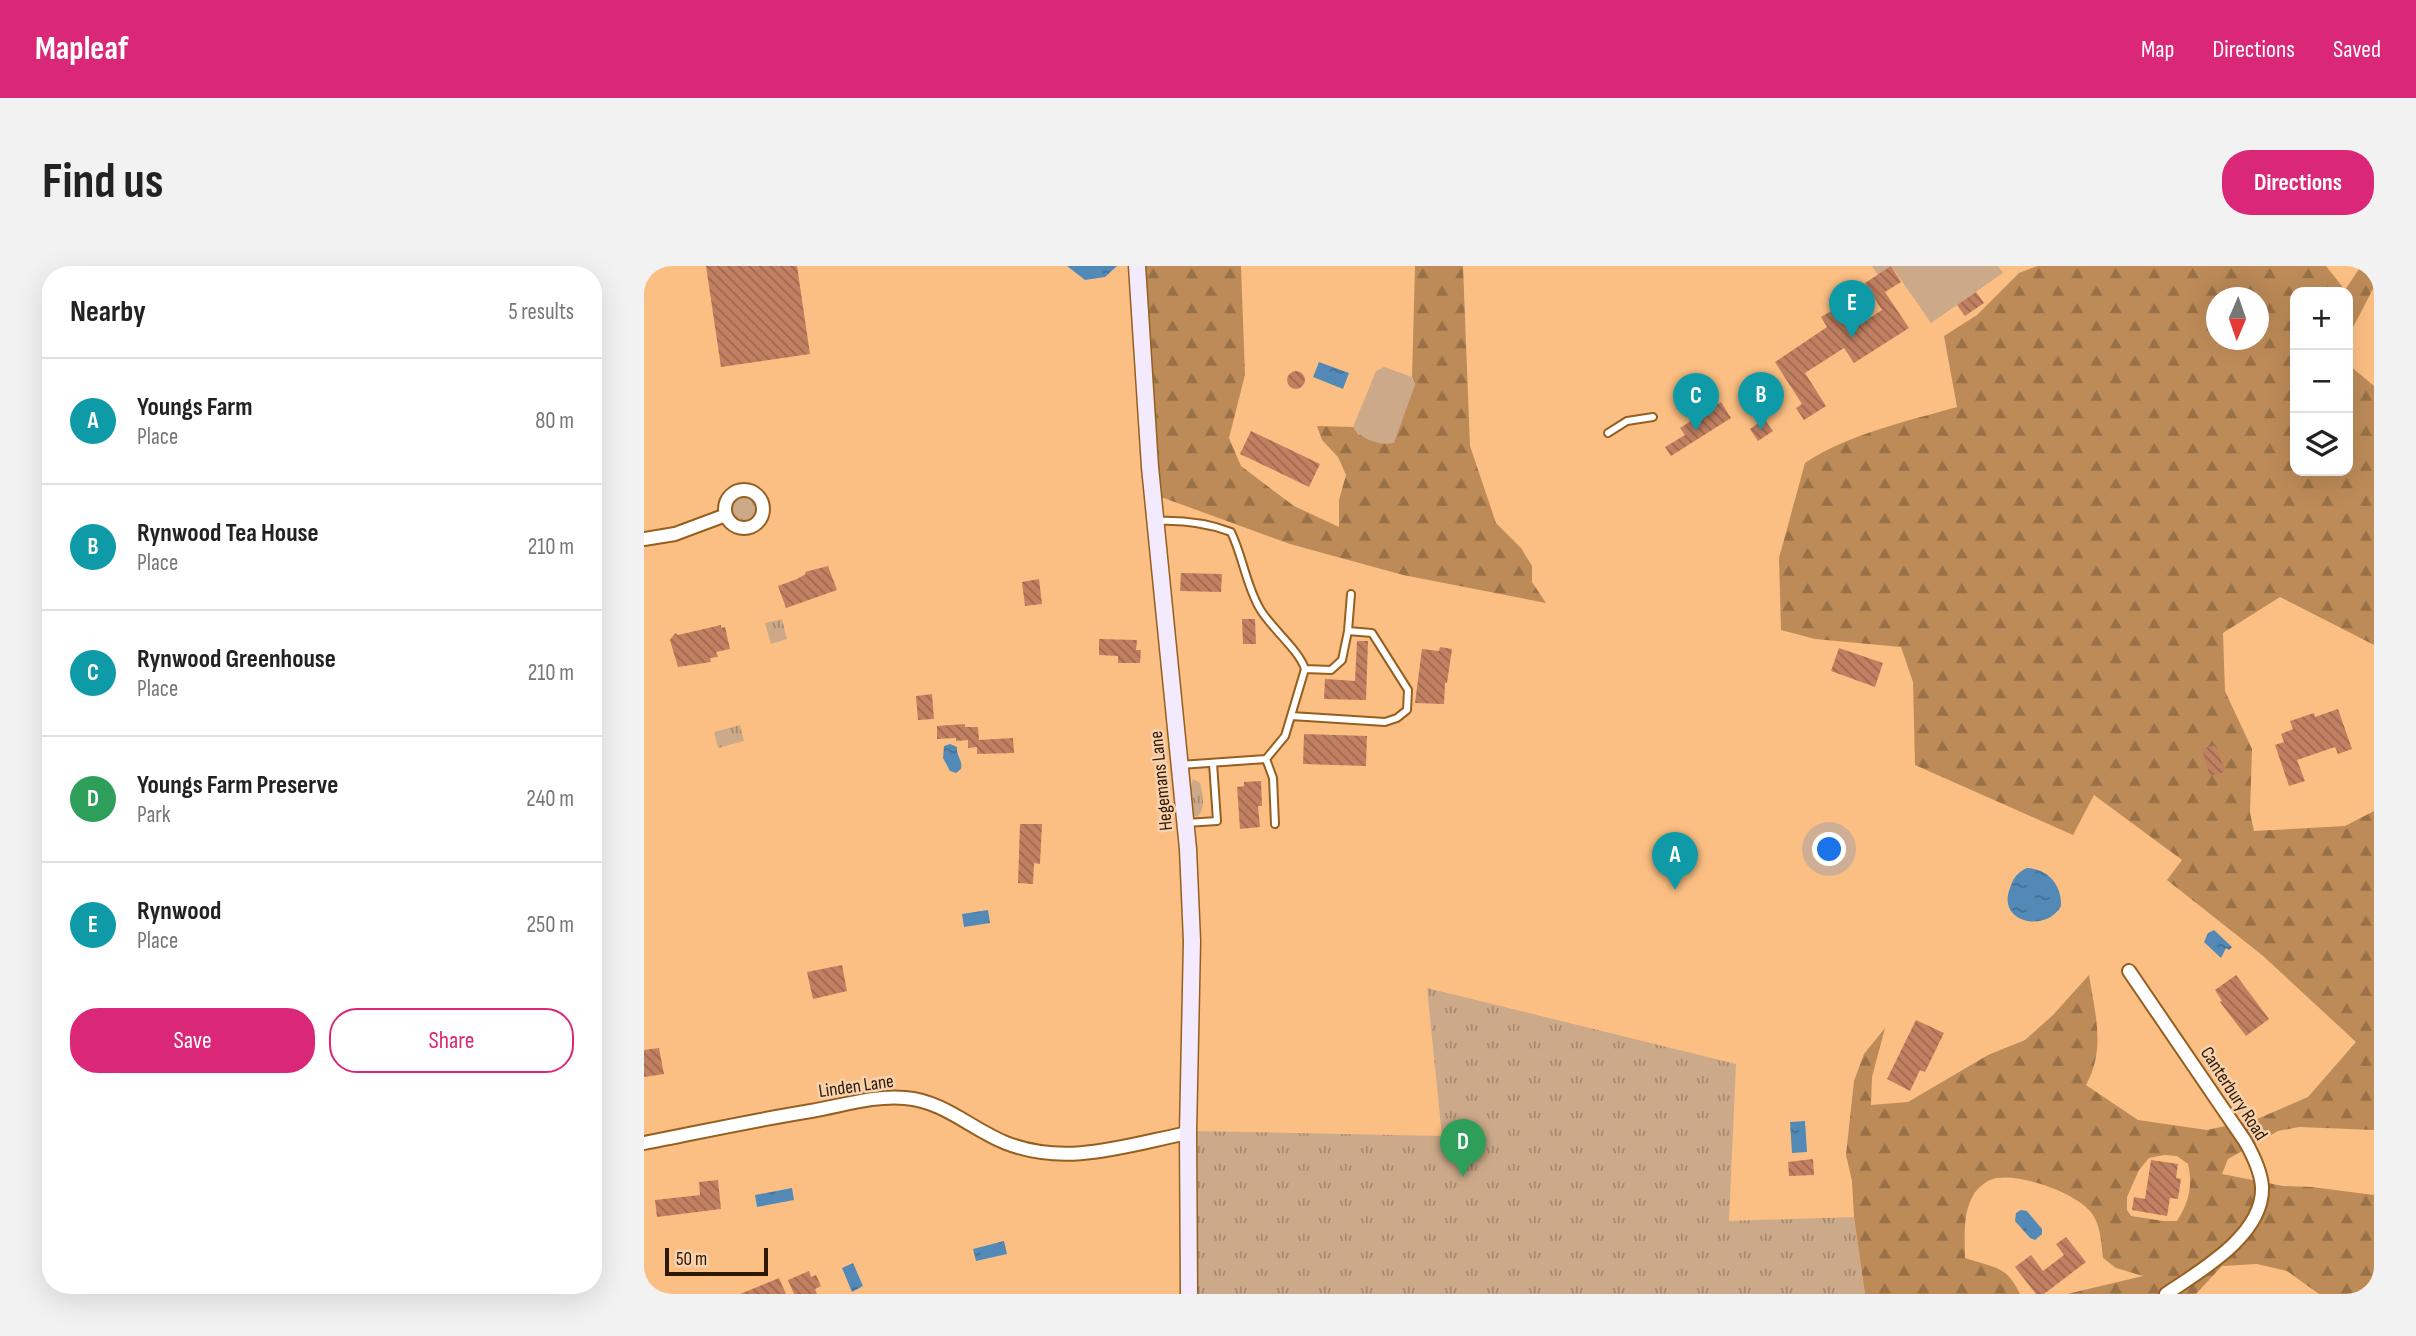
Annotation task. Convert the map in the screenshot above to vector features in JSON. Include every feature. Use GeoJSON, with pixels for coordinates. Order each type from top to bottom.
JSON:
{"type":"FeatureCollection","features":[{"type":"Feature","properties":{"kind":"street","name":"Hegemans Lane"},"geometry":{"type":"LineString","coordinates":[[1137,266],[1156,521],[1185,823],[1192,941],[1188,1133],[1189,1294]]}},
{"type":"Feature","properties":{"kind":"street"},"geometry":{"type":"LineString","coordinates":[[644,539],[675,534],[726,514]]}},
{"type":"Feature","properties":{"kind":"street","name":"Canterbury Road"},"geometry":{"type":"LineString","coordinates":[[2129,971],[2245,1141],[2255,1158],[2262,1186],[2256,1214],[2242,1236],[2218,1257],[2166,1294]]}},
{"type":"Feature","properties":{"kind":"street","name":"Linden Lane"},"geometry":{"type":"LineString","coordinates":[[644,1143],[785,1114],[891,1097],[936,1105],[1004,1142],[1049,1155],[1084,1154],[1188,1133]]}},
{"type":"Feature","properties":{"kind":"lane"},"geometry":{"type":"LineString","coordinates":[[1608,433],[1627,421],[1653,417]]}},
{"type":"Feature","properties":{"kind":"lane"},"geometry":{"type":"LineString","coordinates":[[1156,521],[1180,520],[1210,524],[1231,532],[1259,607],[1285,643],[1303,661],[1305,669],[1285,736],[1266,759],[1180,765]]}},
{"type":"Feature","properties":{"kind":"lane"},"geometry":{"type":"LineString","coordinates":[[1305,669],[1331,670],[1342,660],[1351,594]]}},
{"type":"Feature","properties":{"kind":"lane"},"geometry":{"type":"LineString","coordinates":[[1291,716],[1385,722],[1397,718],[1407,710],[1408,690],[1372,633],[1348,631]]}},
{"type":"Feature","properties":{"kind":"lane"},"geometry":{"type":"LineString","coordinates":[[1266,759],[1273,778],[1275,824]]}},
{"type":"Feature","properties":{"kind":"lane"},"geometry":{"type":"LineString","coordinates":[[1185,823],[1217,821],[1213,763]]}},
{"type":"Feature","properties":{"kind":"green space"},"geometry":{"type":"Polygon","coordinates":[[[1144,266],[1241,266],[1245,375],[1229,438],[1241,466],[1294,506],[1339,527],[1339,500],[1346,475],[1338,457],[1322,440],[1317,426],[1353,427],[1359,435],[1415,385],[1412,377],[1415,266],[1463,266],[1470,446],[1496,523],[1521,548],[1532,566],[1532,582],[1546,603],[1403,575],[1290,544],[1161,497],[1144,266]]]}},
{"type":"Feature","properties":{"kind":"green space"},"geometry":{"type":"Polygon","coordinates":[[[1872,266],[1998,266],[2003,273],[1931,323],[1892,267],[1878,275],[1872,266]]]}},
{"type":"Feature","properties":{"kind":"green space"},"geometry":{"type":"Polygon","coordinates":[[[2037,266],[2326,266],[2343,287],[2290,287],[2290,476],[2353,476],[2353,368],[2374,386],[2374,645],[2280,597],[2223,633],[2225,691],[2252,749],[2250,813],[2254,831],[2345,826],[2374,811],[2374,1130],[2299,1127],[2278,1131],[2228,1159],[2222,1174],[2283,1186],[2374,1195],[2374,1294],[2319,1294],[2287,1271],[2257,1264],[2222,1266],[2196,1294],[2067,1294],[2143,1276],[2116,1268],[2103,1258],[2096,1222],[2082,1204],[2057,1190],[2028,1180],[2000,1178],[1983,1184],[1970,1201],[1965,1226],[1965,1258],[1998,1268],[2015,1284],[2020,1294],[1865,1294],[1854,1217],[1852,1181],[1846,1155],[1854,1081],[1864,1054],[1885,1028],[1872,1077],[1871,1105],[1908,1102],[1988,1055],[2025,1040],[2053,1015],[2089,975],[2096,1017],[2097,1045],[2096,1058],[2086,1085],[2138,1120],[2207,1130],[2257,1119],[2308,1097],[2356,1042],[2262,955],[2167,880],[2182,860],[2094,795],[2073,835],[1915,765],[1913,682],[1901,647],[1815,639],[1781,630],[1779,558],[1805,463],[1859,436],[1957,407],[1944,336],[1977,315],[2019,273],[2037,266]],[[2177,1156],[2149,1158],[2139,1170],[2127,1197],[2127,1210],[2131,1216],[2177,1221],[2190,1187],[2188,1164],[2177,1156]]]}},
{"type":"Feature","properties":{"kind":"green space"},"geometry":{"type":"Polygon","coordinates":[[[2361,266],[2374,266],[2374,287],[2353,327],[2353,287],[2347,287],[2361,266]]]}},
{"type":"Feature","properties":{"kind":"green space"},"geometry":{"type":"Polygon","coordinates":[[[1384,367],[1412,377],[1415,385],[1394,443],[1388,444],[1366,438],[1353,427],[1376,371],[1384,367]]]}},
{"type":"Feature","properties":{"kind":"green space"},"geometry":{"type":"Polygon","coordinates":[[[744,498],[752,501],[755,509],[752,517],[744,520],[736,517],[733,509],[736,501],[744,498]]]}},
{"type":"Feature","properties":{"kind":"green space"},"geometry":{"type":"Polygon","coordinates":[[[782,619],[787,639],[771,644],[765,623],[782,619]]]}},
{"type":"Feature","properties":{"kind":"green space"},"geometry":{"type":"Polygon","coordinates":[[[740,725],[744,741],[718,748],[714,732],[740,725]]]}},
{"type":"Feature","properties":{"kind":"green space"},"geometry":{"type":"Polygon","coordinates":[[[1193,779],[1200,783],[1203,796],[1202,810],[1197,817],[1192,814],[1189,791],[1193,779]]]}},
{"type":"Feature","properties":{"kind":"green space"},"geometry":{"type":"Polygon","coordinates":[[[1427,988],[1736,1064],[1729,1221],[1854,1217],[1865,1294],[1195,1294],[1194,1131],[1442,1136],[1427,988]]]}},
{"type":"Feature","properties":{"kind":"water"},"geometry":{"type":"Polygon","coordinates":[[[1067,266],[1117,266],[1105,277],[1085,280],[1067,266]]]}},
{"type":"Feature","properties":{"kind":"water"},"geometry":{"type":"Polygon","coordinates":[[[1319,362],[1349,373],[1343,389],[1313,377],[1319,362]]]}},
{"type":"Feature","properties":{"kind":"water"},"geometry":{"type":"Polygon","coordinates":[[[950,744],[957,747],[961,763],[961,769],[956,773],[950,771],[943,758],[944,746],[950,744]]]}},
{"type":"Feature","properties":{"kind":"water"},"geometry":{"type":"Polygon","coordinates":[[[2027,868],[2047,875],[2059,891],[2061,906],[2045,920],[2025,920],[2010,909],[2008,900],[2011,884],[2018,873],[2027,868]]]}},
{"type":"Feature","properties":{"kind":"water"},"geometry":{"type":"Polygon","coordinates":[[[988,910],[990,923],[964,927],[962,914],[988,910]]]}},
{"type":"Feature","properties":{"kind":"water"},"geometry":{"type":"Polygon","coordinates":[[[2214,930],[2232,947],[2229,950],[2226,948],[2221,958],[2204,942],[2208,933],[2214,930]]]}},
{"type":"Feature","properties":{"kind":"water"},"geometry":{"type":"Polygon","coordinates":[[[1805,1121],[1807,1152],[1792,1153],[1790,1122],[1805,1121]]]}},
{"type":"Feature","properties":{"kind":"water"},"geometry":{"type":"Polygon","coordinates":[[[792,1188],[794,1200],[757,1207],[755,1195],[792,1188]]]}},
{"type":"Feature","properties":{"kind":"water"},"geometry":{"type":"Polygon","coordinates":[[[2027,1211],[2042,1229],[2042,1234],[2035,1240],[2015,1221],[2016,1213],[2027,1211]]]}},
{"type":"Feature","properties":{"kind":"water"},"geometry":{"type":"Polygon","coordinates":[[[1004,1241],[1007,1254],[976,1261],[973,1249],[1004,1241]]]}},
{"type":"Feature","properties":{"kind":"water"},"geometry":{"type":"Polygon","coordinates":[[[853,1263],[863,1286],[852,1292],[842,1268],[853,1263]]]}},
{"type":"Feature","properties":{"kind":"building"},"geometry":{"type":"Polygon","coordinates":[[[706,266],[797,266],[810,354],[721,367],[706,266]]]}},
{"type":"Feature","properties":{"kind":"building"},"geometry":{"type":"Polygon","coordinates":[[[1891,266],[1901,282],[1885,292],[1909,328],[1854,363],[1844,348],[1805,373],[1826,406],[1804,420],[1796,408],[1802,404],[1775,362],[1827,327],[1821,317],[1841,305],[1856,327],[1882,310],[1865,283],[1891,266]]]}},
{"type":"Feature","properties":{"kind":"building"},"geometry":{"type":"Polygon","coordinates":[[[1976,292],[1984,303],[1965,316],[1957,305],[1976,292]]]}},
{"type":"Feature","properties":{"kind":"building"},"geometry":{"type":"Polygon","coordinates":[[[1296,371],[1302,374],[1305,380],[1302,386],[1296,389],[1290,386],[1287,380],[1290,374],[1296,371]]]}},
{"type":"Feature","properties":{"kind":"building"},"geometry":{"type":"Polygon","coordinates":[[[1721,402],[1731,418],[1671,456],[1665,447],[1685,435],[1680,428],[1721,402]]]}},
{"type":"Feature","properties":{"kind":"building"},"geometry":{"type":"Polygon","coordinates":[[[1764,419],[1773,431],[1758,441],[1750,429],[1764,419]]]}},
{"type":"Feature","properties":{"kind":"building"},"geometry":{"type":"Polygon","coordinates":[[[1251,431],[1320,464],[1309,487],[1240,454],[1251,431]]]}},
{"type":"Feature","properties":{"kind":"building"},"geometry":{"type":"Polygon","coordinates":[[[828,566],[837,590],[786,608],[778,586],[797,579],[806,574],[805,572],[828,566]]]}},
{"type":"Feature","properties":{"kind":"building"},"geometry":{"type":"Polygon","coordinates":[[[1181,573],[1222,574],[1221,592],[1180,591],[1181,573]]]}},
{"type":"Feature","properties":{"kind":"building"},"geometry":{"type":"Polygon","coordinates":[[[1039,579],[1042,604],[1025,606],[1022,582],[1039,579]]]}},
{"type":"Feature","properties":{"kind":"building"},"geometry":{"type":"Polygon","coordinates":[[[1242,619],[1255,619],[1256,644],[1243,644],[1242,619]]]}},
{"type":"Feature","properties":{"kind":"building"},"geometry":{"type":"Polygon","coordinates":[[[721,625],[721,628],[725,627],[730,649],[716,652],[718,657],[710,658],[711,662],[678,667],[670,640],[675,633],[678,635],[721,625]]]}},
{"type":"Feature","properties":{"kind":"building"},"geometry":{"type":"Polygon","coordinates":[[[1099,639],[1137,640],[1136,650],[1141,650],[1140,663],[1118,663],[1118,656],[1099,655],[1099,639]]]}},
{"type":"Feature","properties":{"kind":"building"},"geometry":{"type":"Polygon","coordinates":[[[1357,641],[1368,641],[1366,700],[1324,699],[1325,679],[1355,681],[1357,641]]]}},
{"type":"Feature","properties":{"kind":"building"},"geometry":{"type":"Polygon","coordinates":[[[1440,647],[1452,649],[1444,704],[1415,703],[1422,649],[1439,651],[1440,647]]]}},
{"type":"Feature","properties":{"kind":"building"},"geometry":{"type":"Polygon","coordinates":[[[1839,648],[1883,663],[1875,687],[1831,671],[1839,648]]]}},
{"type":"Feature","properties":{"kind":"building"},"geometry":{"type":"Polygon","coordinates":[[[932,694],[934,719],[918,720],[916,696],[932,694]]]}},
{"type":"Feature","properties":{"kind":"building"},"geometry":{"type":"Polygon","coordinates":[[[2338,709],[2352,749],[2338,754],[2335,747],[2297,760],[2305,781],[2289,786],[2275,745],[2284,742],[2281,734],[2293,729],[2290,721],[2314,713],[2315,717],[2338,709]]]}},
{"type":"Feature","properties":{"kind":"building"},"geometry":{"type":"Polygon","coordinates":[[[965,724],[965,727],[978,727],[979,740],[1013,738],[1014,753],[977,754],[977,747],[968,748],[968,740],[937,739],[937,726],[965,724]]]}},
{"type":"Feature","properties":{"kind":"building"},"geometry":{"type":"Polygon","coordinates":[[[1304,734],[1367,736],[1366,766],[1303,764],[1304,734]]]}},
{"type":"Feature","properties":{"kind":"building"},"geometry":{"type":"Polygon","coordinates":[[[2216,745],[2225,772],[2210,776],[2202,749],[2216,745]]]}},
{"type":"Feature","properties":{"kind":"building"},"geometry":{"type":"Polygon","coordinates":[[[1261,781],[1262,806],[1258,806],[1260,827],[1240,829],[1237,787],[1244,786],[1244,782],[1261,781]]]}},
{"type":"Feature","properties":{"kind":"building"},"geometry":{"type":"Polygon","coordinates":[[[1020,824],[1042,824],[1040,864],[1034,863],[1033,884],[1018,883],[1020,824]]]}},
{"type":"Feature","properties":{"kind":"building"},"geometry":{"type":"Polygon","coordinates":[[[842,965],[847,991],[813,999],[807,972],[842,965]]]}},
{"type":"Feature","properties":{"kind":"building"},"geometry":{"type":"Polygon","coordinates":[[[2236,975],[2269,1019],[2246,1036],[2220,1002],[2222,1001],[2215,990],[2236,975]]]}},
{"type":"Feature","properties":{"kind":"building"},"geometry":{"type":"Polygon","coordinates":[[[1916,1020],[1944,1033],[1925,1072],[1920,1070],[1910,1091],[1887,1079],[1916,1020]]]}},
{"type":"Feature","properties":{"kind":"building"},"geometry":{"type":"Polygon","coordinates":[[[659,1048],[664,1074],[644,1077],[644,1050],[659,1048]]]}},
{"type":"Feature","properties":{"kind":"building"},"geometry":{"type":"Polygon","coordinates":[[[1813,1159],[1814,1175],[1789,1176],[1788,1162],[1813,1159]]]}},
{"type":"Feature","properties":{"kind":"building"},"geometry":{"type":"Polygon","coordinates":[[[2151,1160],[2178,1164],[2176,1178],[2181,1179],[2178,1199],[2170,1198],[2167,1216],[2132,1210],[2134,1197],[2145,1199],[2151,1160]]]}},
{"type":"Feature","properties":{"kind":"building"},"geometry":{"type":"Polygon","coordinates":[[[718,1180],[721,1209],[657,1217],[655,1200],[700,1195],[699,1182],[718,1180]]]}},
{"type":"Feature","properties":{"kind":"building"},"geometry":{"type":"Polygon","coordinates":[[[2066,1237],[2086,1262],[2044,1294],[2036,1294],[2015,1267],[2031,1255],[2043,1271],[2064,1255],[2056,1244],[2066,1237]]]}},
{"type":"Feature","properties":{"kind":"building"},"geometry":{"type":"Polygon","coordinates":[[[809,1271],[811,1277],[816,1275],[821,1286],[815,1289],[817,1294],[794,1294],[788,1280],[809,1271]]]}},
{"type":"Feature","properties":{"kind":"building"},"geometry":{"type":"Polygon","coordinates":[[[779,1278],[786,1294],[740,1294],[779,1278]]]}},
{"type":"Feature","properties":{"kind":"place","name":"Rynwood"},"geometry":{"type":"Point","coordinates":[1852,338]}},
{"type":"Feature","properties":{"kind":"place","name":"Rynwood Tea House"},"geometry":{"type":"Point","coordinates":[1761,430]}},
{"type":"Feature","properties":{"kind":"place","name":"Rynwood Greenhouse"},"geometry":{"type":"Point","coordinates":[1696,431]}},
{"type":"Feature","properties":{"kind":"place","name":"Youngs Farm"},"geometry":{"type":"Point","coordinates":[1675,890]}},
{"type":"Feature","properties":{"kind":"place","name":"Youngs Farm Preserve"},"geometry":{"type":"Point","coordinates":[1463,1177]}}]}
